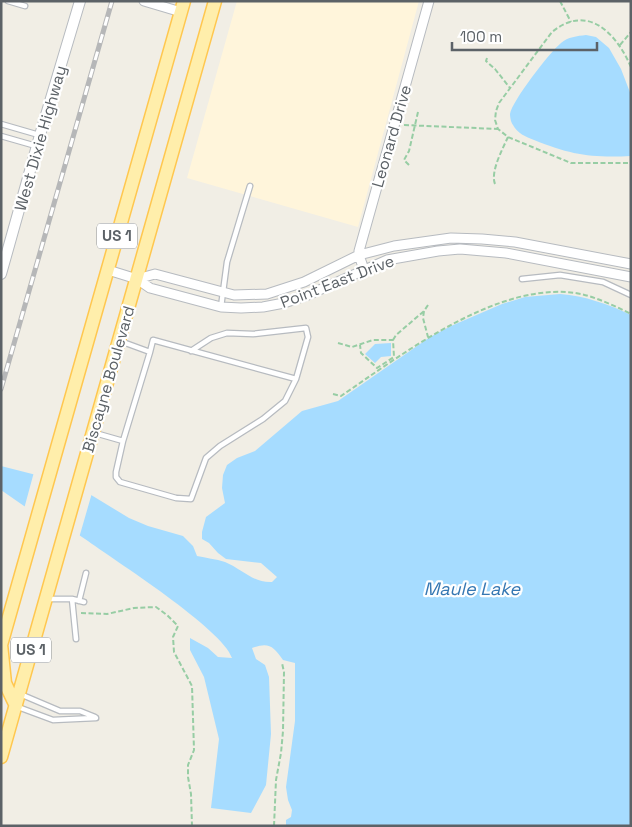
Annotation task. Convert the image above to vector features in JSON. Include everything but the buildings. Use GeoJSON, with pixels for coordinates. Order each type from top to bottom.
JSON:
{"type":"FeatureCollection","features":[{"type":"Feature","properties":{"kind":"main road","name":"Biscayne Boulevard"},"geometry":{"type":"LineString","coordinates":[[1,757],[216,1]]}},
{"type":"Feature","properties":{"kind":"main road","name":"Biscayne Boulevard"},"geometry":{"type":"LineString","coordinates":[[1,644],[182,6]]}},
{"type":"Feature","properties":{"kind":"main road"},"geometry":{"type":"LineString","coordinates":[[1,644],[5,683],[17,700]]}},
{"type":"Feature","properties":{"kind":"street","name":"West Dixie Highway"},"geometry":{"type":"LineString","coordinates":[[1,274],[80,1]]}},
{"type":"Feature","properties":{"kind":"street"},"geometry":{"type":"LineString","coordinates":[[144,1],[182,6]]}},
{"type":"Feature","properties":{"kind":"street","name":"Leonard Drive"},"geometry":{"type":"LineString","coordinates":[[359,255],[429,1]]}},
{"type":"Feature","properties":{"kind":"street","name":"Point East Drive"},"geometry":{"type":"LineString","coordinates":[[137,278],[155,274],[224,293],[246,296],[268,294],[304,282],[359,255],[392,246],[436,239],[458,238],[489,239],[627,263]]}},
{"type":"Feature","properties":{"kind":"street","name":"Point East Drive"},"geometry":{"type":"LineString","coordinates":[[108,270],[137,278],[150,288],[221,307],[262,307],[284,303],[308,295],[364,270],[405,256],[438,250],[460,249],[506,253],[626,276]]}},
{"type":"Feature","properties":{"kind":"street"},"geometry":{"type":"LineString","coordinates":[[359,255],[364,270]]}},
{"type":"Feature","properties":{"kind":"lane"},"geometry":{"type":"LineString","coordinates":[[8,1],[25,6]]}},
{"type":"Feature","properties":{"kind":"lane"},"geometry":{"type":"LineString","coordinates":[[1,124],[40,135]]}},
{"type":"Feature","properties":{"kind":"lane"},"geometry":{"type":"LineString","coordinates":[[1,136],[37,146]]}},
{"type":"Feature","properties":{"kind":"lane"},"geometry":{"type":"LineString","coordinates":[[221,307],[227,262],[250,186]]}},
{"type":"Feature","properties":{"kind":"lane"},"geometry":{"type":"LineString","coordinates":[[436,239],[438,250]]}},
{"type":"Feature","properties":{"kind":"lane"},"geometry":{"type":"LineString","coordinates":[[537,259],[539,247]]}},
{"type":"Feature","properties":{"kind":"lane"},"geometry":{"type":"LineString","coordinates":[[626,276],[627,263]]}},
{"type":"Feature","properties":{"kind":"lane"},"geometry":{"type":"LineString","coordinates":[[600,271],[603,282]]}},
{"type":"Feature","properties":{"kind":"lane"},"geometry":{"type":"LineString","coordinates":[[522,279],[560,275],[603,282],[631,295]]}},
{"type":"Feature","properties":{"kind":"lane"},"geometry":{"type":"LineString","coordinates":[[190,351],[211,338],[227,333],[254,334],[306,328],[308,337],[296,379],[285,401],[263,420],[220,446],[206,458],[190,499],[176,498],[120,482],[116,477],[116,472],[123,441],[154,340],[190,351],[296,379]]}},
{"type":"Feature","properties":{"kind":"lane"},"geometry":{"type":"LineString","coordinates":[[119,341],[150,352]]}},
{"type":"Feature","properties":{"kind":"lane"},"geometry":{"type":"LineString","coordinates":[[93,432],[123,441]]}},
{"type":"Feature","properties":{"kind":"lane"},"geometry":{"type":"LineString","coordinates":[[46,599],[81,601],[86,573]]}},
{"type":"Feature","properties":{"kind":"lane"},"geometry":{"type":"LineString","coordinates":[[72,599],[76,639]]}},
{"type":"Feature","properties":{"kind":"lane"},"geometry":{"type":"LineString","coordinates":[[17,700],[60,710],[80,711],[96,718],[53,720],[17,700]]}},
{"type":"Feature","properties":{"kind":"path"},"geometry":{"type":"LineString","coordinates":[[560,1],[571,22]]}},
{"type":"Feature","properties":{"kind":"path"},"geometry":{"type":"LineString","coordinates":[[631,66],[620,45],[601,26],[587,21],[560,25],[552,32],[510,88],[496,111],[495,120],[498,129],[508,137],[571,163],[631,163]]}},
{"type":"Feature","properties":{"kind":"path"},"geometry":{"type":"LineString","coordinates":[[620,45],[631,32]]}},
{"type":"Feature","properties":{"kind":"path"},"geometry":{"type":"LineString","coordinates":[[487,58],[486,60],[510,88]]}},
{"type":"Feature","properties":{"kind":"path"},"geometry":{"type":"LineString","coordinates":[[409,165],[404,160],[409,151],[418,112]]}},
{"type":"Feature","properties":{"kind":"path"},"geometry":{"type":"LineString","coordinates":[[395,124],[498,129]]}},
{"type":"Feature","properties":{"kind":"path"},"geometry":{"type":"LineString","coordinates":[[495,184],[493,179],[494,172],[508,137]]}},
{"type":"Feature","properties":{"kind":"path"},"geometry":{"type":"LineString","coordinates":[[333,394],[341,396],[428,337],[487,309],[525,296],[559,292],[582,294],[631,314]]}},
{"type":"Feature","properties":{"kind":"path"},"geometry":{"type":"LineString","coordinates":[[360,345],[361,353],[377,368],[394,357],[393,340],[396,335],[424,311],[428,305]]}},
{"type":"Feature","properties":{"kind":"path"},"geometry":{"type":"LineString","coordinates":[[424,311],[423,318],[428,337]]}},
{"type":"Feature","properties":{"kind":"path"},"geometry":{"type":"LineString","coordinates":[[338,343],[352,347],[373,340],[393,340]]}},
{"type":"Feature","properties":{"kind":"path"},"geometry":{"type":"LineString","coordinates":[[81,613],[107,614],[134,608],[156,607],[178,626],[173,637],[174,652],[192,686],[194,750],[188,765],[192,826]]}},
{"type":"Feature","properties":{"kind":"path"},"geometry":{"type":"LineString","coordinates":[[274,826],[276,780],[281,753],[283,715],[284,672],[282,663]]}},
{"type":"Feature","properties":{"kind":"shaded area"},"geometry":{"type":"Polygon","coordinates":[[[237,1],[419,1],[358,227],[187,178],[237,1]]]}},
{"type":"Feature","properties":{"kind":"water"},"geometry":{"type":"Polygon","coordinates":[[[586,35],[596,37],[609,48],[621,69],[631,95],[631,156],[593,156],[559,149],[525,136],[517,130],[510,118],[512,108],[524,88],[556,48],[564,41],[573,37],[586,35]]]}},
{"type":"Feature","properties":{"kind":"water","name":"Maule Lake"},"geometry":{"type":"Polygon","coordinates":[[[560,294],[596,301],[631,315],[631,826],[286,826],[286,820],[291,817],[292,810],[286,787],[295,721],[295,663],[283,660],[273,648],[267,645],[252,648],[256,659],[265,665],[269,677],[271,734],[266,785],[251,813],[211,808],[219,739],[204,677],[190,650],[190,638],[208,648],[218,657],[232,658],[224,645],[209,630],[142,578],[67,527],[37,515],[1,490],[1,466],[78,487],[129,518],[148,526],[183,536],[193,546],[197,556],[225,562],[253,578],[272,582],[277,577],[261,563],[226,559],[202,539],[206,517],[225,503],[222,488],[223,475],[227,465],[237,458],[255,451],[302,411],[338,401],[430,337],[451,326],[502,304],[525,297],[560,294]]]}},
{"type":"Feature","properties":{"kind":"water"},"geometry":{"type":"Polygon","coordinates":[[[391,343],[391,356],[381,357],[375,363],[365,354],[375,344],[391,343]]]}},
{"type":"Feature","properties":{"kind":"pier"},"geometry":{"type":"Polygon","coordinates":[[[34,472],[78,485],[92,493],[79,538],[65,529],[36,518],[24,509],[34,472]]]}},
{"type":"Feature","properties":{"kind":"railway"},"geometry":{"type":"LineString","coordinates":[[1,389],[112,1]]}}]}
